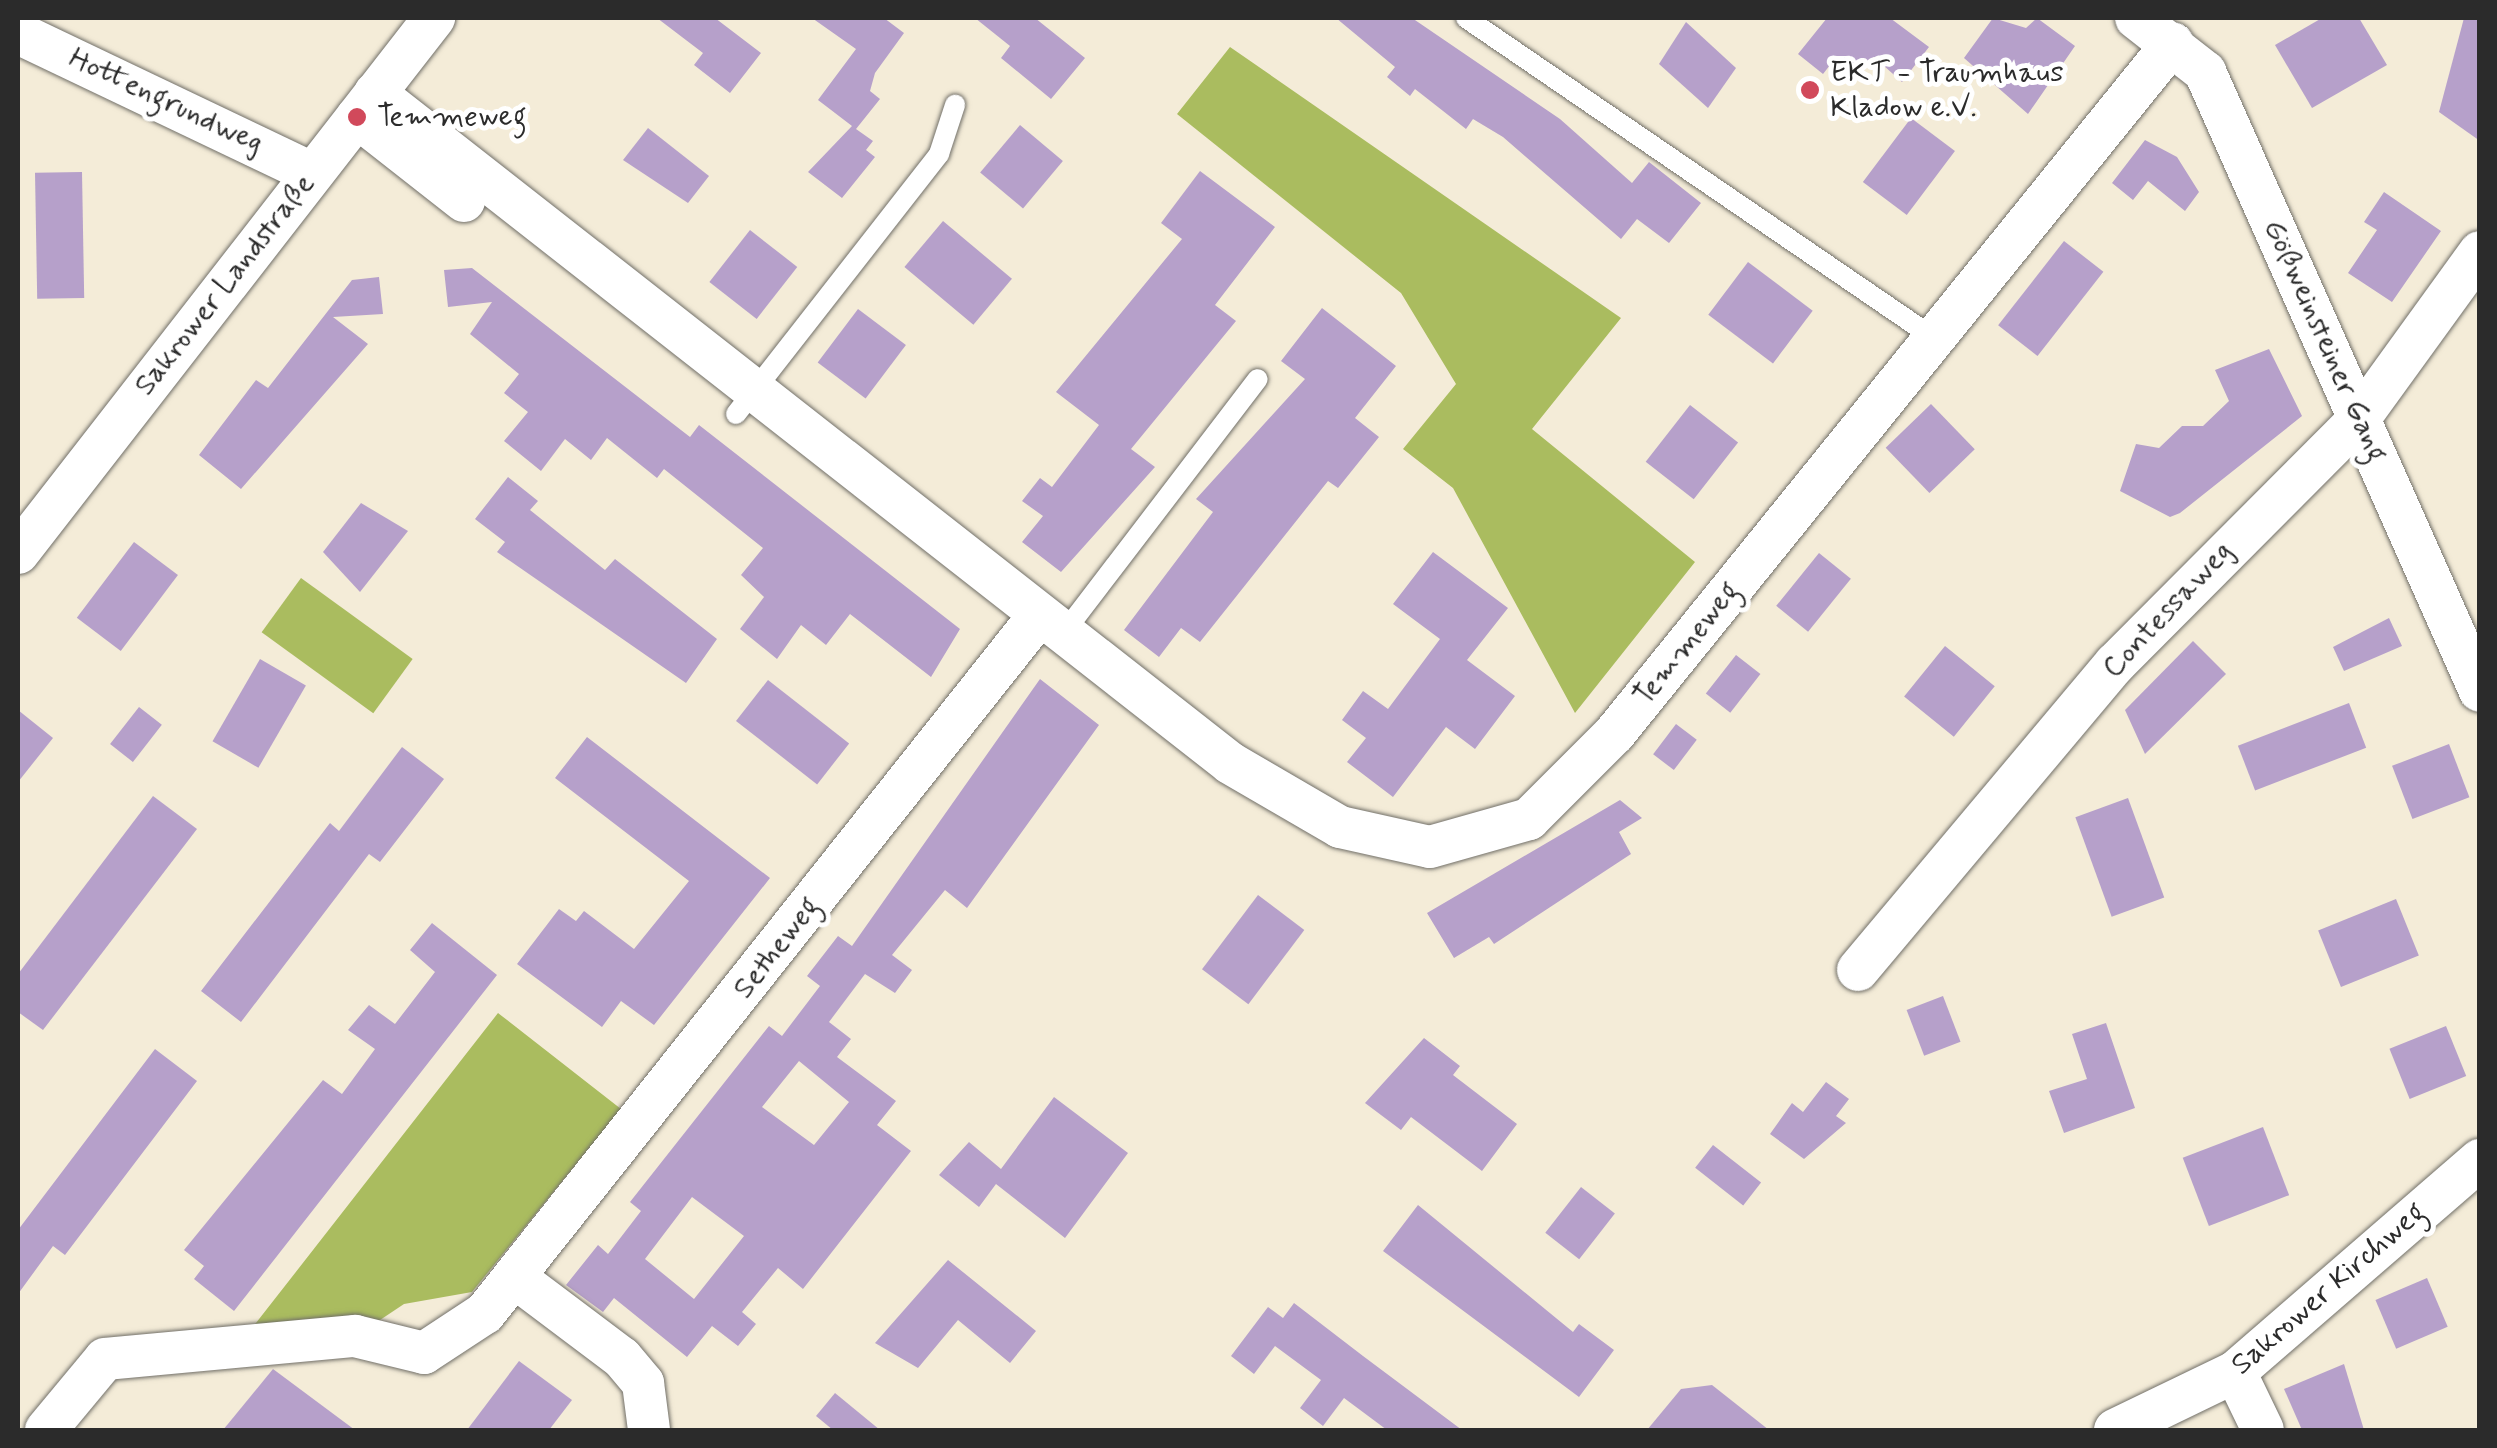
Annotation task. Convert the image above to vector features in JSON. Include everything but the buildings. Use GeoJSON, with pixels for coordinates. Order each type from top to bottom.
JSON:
{"type":"FeatureCollection","features":[{"type":"Feature","properties":{"kind":"street","name":"Sakrower Landstraße"},"geometry":{"type":"LineString","coordinates":[[18,553],[434,18]]}},
{"type":"Feature","properties":{"kind":"street","name":"Gößweinsteiner Gang"},"geometry":{"type":"LineString","coordinates":[[2136,18],[2204,72],[2480,692]]}},
{"type":"Feature","properties":{"kind":"street","name":"Hottengrundweg"},"geometry":{"type":"LineString","coordinates":[[18,33],[312,174]]}},
{"type":"Feature","properties":{"kind":"street","name":"Temmeweg"},"geometry":{"type":"LineString","coordinates":[[366,105],[744,403],[890,499],[1049,626],[1230,762],[1340,827],[1430,847],[1506,832],[1615,734],[2173,44]]}},
{"type":"Feature","properties":{"kind":"street","name":"Contessaweg"},"geometry":{"type":"LineString","coordinates":[[1858,970],[2115,664],[2359,419],[2480,252]]}},
{"type":"Feature","properties":{"kind":"street","name":"Setheweg"},"geometry":{"type":"LineString","coordinates":[[46,1430],[105,1359],[355,1336],[424,1353],[485,1313],[517,1279],[1049,626]]}},
{"type":"Feature","properties":{"kind":"street","name":"Sakrower Kirchweg"},"geometry":{"type":"LineString","coordinates":[[2116,1430],[2236,1372],[2480,1160]]}},
{"type":"Feature","properties":{"kind":"street"},"geometry":{"type":"LineString","coordinates":[[517,1279],[622,1358],[642,1383],[648,1430]]}},
{"type":"Feature","properties":{"kind":"street"},"geometry":{"type":"LineString","coordinates":[[2236,1372],[2263,1430]]}},
{"type":"Feature","properties":{"kind":"lane"},"geometry":{"type":"LineString","coordinates":[[1466,18],[1934,338]]}},
{"type":"Feature","properties":{"kind":"lane"},"geometry":{"type":"LineString","coordinates":[[744,403],[939,154],[955,105]]}},
{"type":"Feature","properties":{"kind":"lane"},"geometry":{"type":"LineString","coordinates":[[1049,626],[1258,379]]}},
{"type":"Feature","properties":{"kind":"green space"},"geometry":{"type":"Polygon","coordinates":[[[1230,47],[1621,318],[1532,429],[1695,562],[1575,713],[1453,488],[1403,449],[1456,384],[1401,293],[1177,114],[1230,47]]]}},
{"type":"Feature","properties":{"kind":"green space"},"geometry":{"type":"Polygon","coordinates":[[[301,578],[413,659],[373,713],[262,632],[301,578]]]}},
{"type":"Feature","properties":{"kind":"green space"},"geometry":{"type":"Polygon","coordinates":[[[498,1013],[621,1109],[472,1292],[404,1304],[380,1320],[249,1332],[498,1013]]]}},
{"type":"Feature","properties":{"kind":"place","name":"EKT - Traumhaus Kladow e.V."},"geometry":{"type":"Point","coordinates":[1810,90]}},
{"type":"Feature","properties":{"kind":"place","name":"Temmeweg"},"geometry":{"type":"Point","coordinates":[357,117]}}]}
